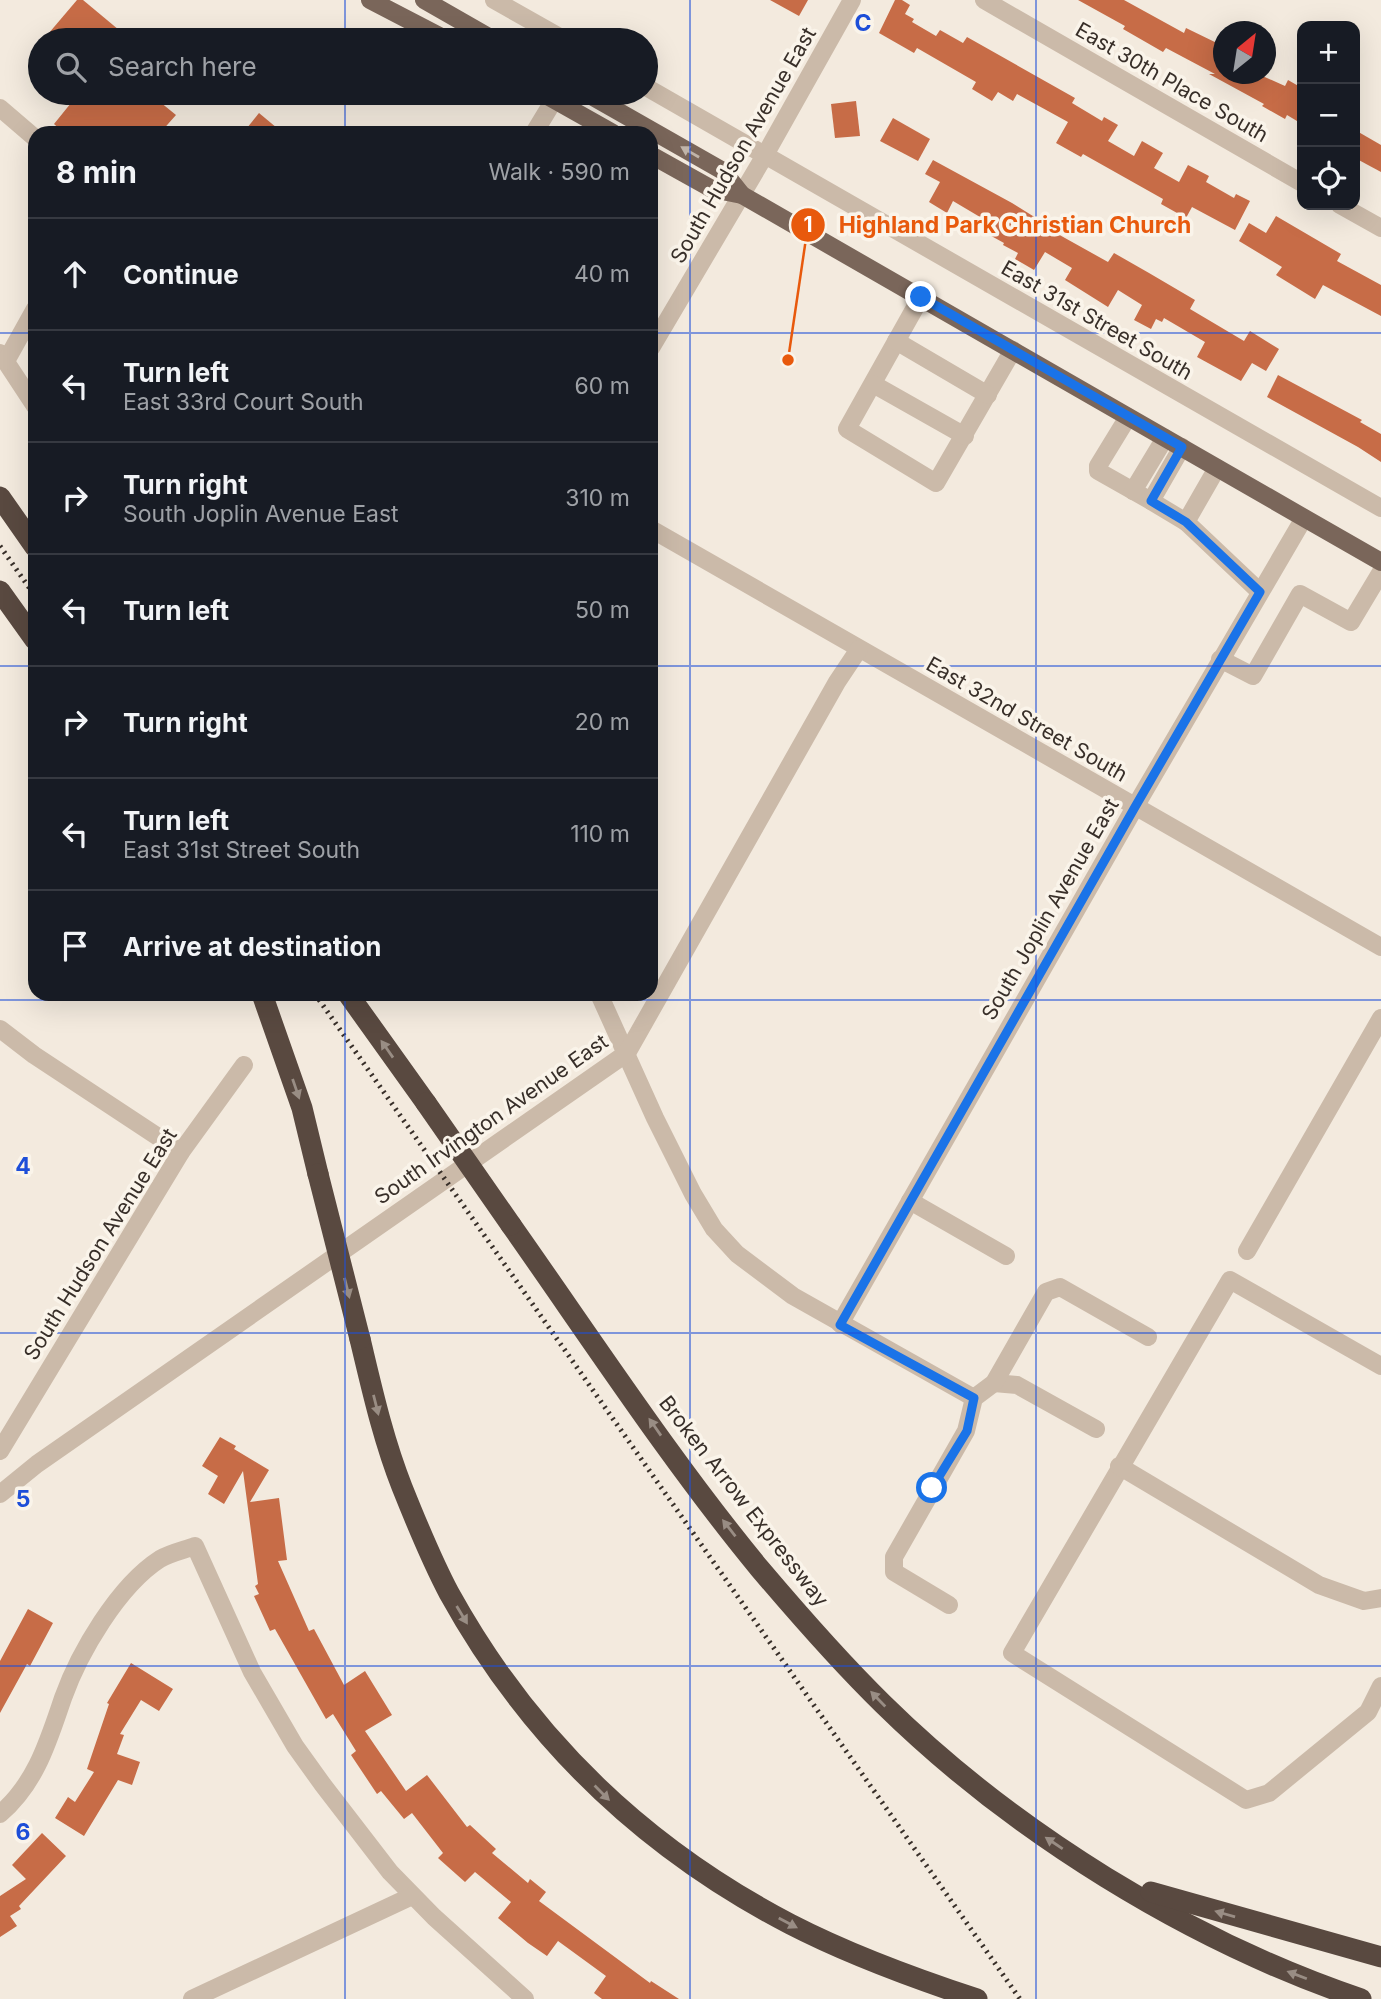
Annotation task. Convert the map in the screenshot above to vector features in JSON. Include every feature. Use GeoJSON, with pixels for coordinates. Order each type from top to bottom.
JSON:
{"type":"FeatureCollection","features":[{"type":"Feature","properties":{"kind":"highway"},"geometry":{"type":"LineString","coordinates":[[0,496],[28,537]]}},
{"type":"Feature","properties":{"kind":"highway"},"geometry":{"type":"LineString","coordinates":[[0,591],[28,630]]}},
{"type":"Feature","properties":{"kind":"highway"},"geometry":{"type":"LineString","coordinates":[[264,1001],[302,1108],[379,1418],[402,1486],[449,1592],[508,1684],[582,1773],[617,1808],[696,1869],[791,1925],[914,1978],[977,1999]]}},
{"type":"Feature","properties":{"kind":"highway","name":"Broken Arrow Expressway"},"geometry":{"type":"LineString","coordinates":[[353,1001],[694,1483],[760,1568],[883,1704],[946,1761],[1049,1841],[1111,1880],[1206,1933],[1276,1967],[1361,1999]]}},
{"type":"Feature","properties":{"kind":"highway"},"geometry":{"type":"LineString","coordinates":[[1111,1880],[1381,1957]]}},
{"type":"Feature","properties":{"kind":"main road"},"geometry":{"type":"LineString","coordinates":[[370,0],[424,28]]}},
{"type":"Feature","properties":{"kind":"main road"},"geometry":{"type":"LineString","coordinates":[[424,0],[473,28]]}},
{"type":"Feature","properties":{"kind":"main road"},"geometry":{"type":"LineString","coordinates":[[564,105],[601,126]]}},
{"type":"Feature","properties":{"kind":"main road"},"geometry":{"type":"LineString","coordinates":[[607,105],[644,126]]}},
{"type":"Feature","properties":{"kind":"main road"},"geometry":{"type":"LineString","coordinates":[[658,134],[723,171],[742,195]]}},
{"type":"Feature","properties":{"kind":"main road"},"geometry":{"type":"LineString","coordinates":[[658,159],[712,189],[742,195],[1381,562]]}},
{"type":"Feature","properties":{"kind":"street"},"geometry":{"type":"LineString","coordinates":[[494,0],[544,28]]}},
{"type":"Feature","properties":{"kind":"street","name":"South Hudson Avenue East"},"geometry":{"type":"LineString","coordinates":[[658,332],[742,195],[852,0]]}},
{"type":"Feature","properties":{"kind":"street","name":"East 30th Place South"},"geometry":{"type":"LineString","coordinates":[[984,0],[1297,180]]}},
{"type":"Feature","properties":{"kind":"street","name":"East 31st Street South"},"geometry":{"type":"LineString","coordinates":[[658,93],[1381,508]]}},
{"type":"Feature","properties":{"kind":"street"},"geometry":{"type":"LineString","coordinates":[[537,126],[545,105]]}},
{"type":"Feature","properties":{"kind":"street"},"geometry":{"type":"LineString","coordinates":[[0,108],[28,132]]}},
{"type":"Feature","properties":{"kind":"street"},"geometry":{"type":"LineString","coordinates":[[1349,210],[1381,229]]}},
{"type":"Feature","properties":{"kind":"street"},"geometry":{"type":"LineString","coordinates":[[921,297],[847,429],[936,483],[1013,350]]}},
{"type":"Feature","properties":{"kind":"street"},"geometry":{"type":"LineString","coordinates":[[28,320],[3,357],[28,395]]}},
{"type":"Feature","properties":{"kind":"street"},"geometry":{"type":"LineString","coordinates":[[896,341],[988,395]]}},
{"type":"Feature","properties":{"kind":"street"},"geometry":{"type":"LineString","coordinates":[[873,384],[965,436]]}},
{"type":"Feature","properties":{"kind":"street"},"geometry":{"type":"LineString","coordinates":[[1128,417],[1098,466],[1098,471],[1186,522],[1260,592]]}},
{"type":"Feature","properties":{"kind":"street"},"geometry":{"type":"LineString","coordinates":[[1133,491],[1165,438]]}},
{"type":"Feature","properties":{"kind":"street"},"geometry":{"type":"LineString","coordinates":[[1151,501],[1182,447]]}},
{"type":"Feature","properties":{"kind":"street"},"geometry":{"type":"LineString","coordinates":[[1186,522],[1217,468]]}},
{"type":"Feature","properties":{"kind":"street","name":"South Joplin Avenue East"},"geometry":{"type":"LineString","coordinates":[[840,1325],[1220,659],[1304,518]]}},
{"type":"Feature","properties":{"kind":"street","name":"East 32nd Street South"},"geometry":{"type":"LineString","coordinates":[[658,532],[1381,947]]}},
{"type":"Feature","properties":{"kind":"street"},"geometry":{"type":"LineString","coordinates":[[1220,659],[1253,676],[1300,594],[1351,622],[1381,572]]}},
{"type":"Feature","properties":{"kind":"street","name":"South Irvington Avenue East"},"geometry":{"type":"LineString","coordinates":[[658,997],[837,682],[859,649]]}},
{"type":"Feature","properties":{"kind":"street"},"geometry":{"type":"LineString","coordinates":[[602,1001],[693,1194],[714,1229],[737,1254],[760,1273],[840,1325],[974,1398]]}},
{"type":"Feature","properties":{"kind":"street","name":"South Irvington Avenue East"},"geometry":{"type":"LineString","coordinates":[[1,1493],[37,1464],[626,1053],[656,1001]]}},
{"type":"Feature","properties":{"kind":"street"},"geometry":{"type":"LineString","coordinates":[[1247,1251],[1381,1018]]}},
{"type":"Feature","properties":{"kind":"street"},"geometry":{"type":"LineString","coordinates":[[0,1029],[34,1055],[181,1152]]}},
{"type":"Feature","properties":{"kind":"street","name":"South Hudson Avenue East"},"geometry":{"type":"LineString","coordinates":[[0,1451],[181,1152],[244,1065]]}},
{"type":"Feature","properties":{"kind":"street"},"geometry":{"type":"LineString","coordinates":[[910,1201],[1006,1256]]}},
{"type":"Feature","properties":{"kind":"street"},"geometry":{"type":"LineString","coordinates":[[1381,1366],[1230,1280],[1012,1653],[1246,1800],[1269,1793],[1368,1712],[1381,1686]]}},
{"type":"Feature","properties":{"kind":"street"},"geometry":{"type":"LineString","coordinates":[[949,1605],[894,1572],[894,1557],[967,1431],[974,1398],[994,1383],[1045,1292],[1060,1287],[1148,1337]]}},
{"type":"Feature","properties":{"kind":"street"},"geometry":{"type":"LineString","coordinates":[[994,1383],[1017,1385],[1096,1429]]}},
{"type":"Feature","properties":{"kind":"street"},"geometry":{"type":"LineString","coordinates":[[1119,1466],[1319,1585],[1364,1601],[1381,1598]]}},
{"type":"Feature","properties":{"kind":"street"},"geometry":{"type":"LineString","coordinates":[[0,1814],[27,1786],[43,1757],[74,1669],[103,1620],[144,1572],[161,1559],[195,1546],[252,1672],[295,1746],[370,1849],[412,1896],[525,1999]]}},
{"type":"Feature","properties":{"kind":"street"},"geometry":{"type":"LineString","coordinates":[[192,1999],[412,1896]]}},
{"type":"Feature","properties":{"kind":"building"},"geometry":{"type":"Polygon","coordinates":[[[77,0],[83,0],[117,28],[53,28],[77,0]]]}},
{"type":"Feature","properties":{"kind":"building"},"geometry":{"type":"Polygon","coordinates":[[[770,0],[808,0],[799,16],[770,0]]]}},
{"type":"Feature","properties":{"kind":"building"},"geometry":{"type":"Polygon","coordinates":[[[895,0],[902,0],[910,5],[905,14],[914,19],[912,22],[936,36],[940,30],[963,43],[967,37],[1075,98],[1072,103],[1102,121],[1104,117],[1118,125],[1108,141],[1134,156],[1142,141],[1163,153],[1154,168],[1179,182],[1188,165],[1209,176],[1206,182],[1234,198],[1236,194],[1250,201],[1235,230],[1192,207],[1186,218],[1161,204],[1163,199],[1083,154],[1081,157],[1056,143],[1068,122],[1017,94],[1013,101],[998,92],[992,101],[972,89],[976,82],[917,48],[914,53],[879,33],[895,0]]]}},
{"type":"Feature","properties":{"kind":"building"},"geometry":{"type":"Polygon","coordinates":[[[1078,0],[1124,0],[1184,33],[1186,28],[1213,41],[1213,73],[1166,48],[1163,52],[1123,29],[1125,26],[1078,0]]]}},
{"type":"Feature","properties":{"kind":"building"},"geometry":{"type":"Polygon","coordinates":[[[1288,80],[1297,85],[1297,121],[1287,115],[1285,119],[1262,106],[1264,104],[1227,84],[1276,82],[1285,86],[1288,80]]]}},
{"type":"Feature","properties":{"kind":"building"},"geometry":{"type":"Polygon","coordinates":[[[856,101],[860,136],[835,138],[831,104],[856,101]]]}},
{"type":"Feature","properties":{"kind":"building"},"geometry":{"type":"Polygon","coordinates":[[[69,105],[164,105],[176,115],[166,126],[54,124],[69,105]]]}},
{"type":"Feature","properties":{"kind":"building"},"geometry":{"type":"Polygon","coordinates":[[[259,113],[275,126],[249,126],[259,113]]]}},
{"type":"Feature","properties":{"kind":"building"},"geometry":{"type":"Polygon","coordinates":[[[893,118],[930,139],[918,161],[880,141],[893,118]]]}},
{"type":"Feature","properties":{"kind":"building"},"geometry":{"type":"Polygon","coordinates":[[[1360,133],[1381,145],[1381,172],[1360,161],[1360,133]]]}},
{"type":"Feature","properties":{"kind":"building"},"geometry":{"type":"Polygon","coordinates":[[[933,160],[1012,203],[1057,231],[1056,233],[1108,262],[1114,253],[1149,273],[1195,300],[1190,309],[1244,341],[1250,331],[1279,349],[1266,371],[1252,363],[1241,381],[1197,357],[1205,342],[1164,318],[1162,322],[1156,319],[1151,329],[1134,320],[1142,305],[1118,290],[1108,307],[1065,280],[1072,268],[1045,252],[1034,270],[1015,259],[1018,253],[975,227],[980,217],[953,201],[947,213],[929,202],[940,182],[925,174],[933,160]]]}},
{"type":"Feature","properties":{"kind":"building"},"geometry":{"type":"Polygon","coordinates":[[[1276,216],[1341,254],[1337,261],[1381,285],[1381,316],[1323,285],[1315,299],[1276,275],[1282,267],[1239,241],[1249,223],[1266,233],[1276,216]]]}},
{"type":"Feature","properties":{"kind":"building"},"geometry":{"type":"Polygon","coordinates":[[[1278,375],[1362,420],[1360,422],[1381,434],[1381,462],[1267,397],[1278,375]]]}},
{"type":"Feature","properties":{"kind":"building"},"geometry":{"type":"Polygon","coordinates":[[[220,1437],[236,1446],[234,1449],[269,1470],[250,1502],[279,1498],[287,1560],[278,1561],[309,1631],[314,1629],[344,1685],[365,1671],[392,1715],[365,1731],[406,1791],[427,1775],[467,1827],[470,1825],[496,1849],[492,1853],[528,1883],[530,1879],[546,1892],[539,1901],[650,1983],[651,1981],[679,1999],[602,1999],[594,1993],[606,1976],[558,1941],[547,1956],[528,1943],[498,1918],[511,1902],[475,1872],[465,1882],[438,1858],[443,1853],[412,1813],[404,1819],[381,1791],[377,1794],[351,1755],[356,1751],[333,1714],[326,1719],[275,1629],[270,1631],[254,1596],[259,1594],[255,1586],[258,1584],[243,1471],[224,1504],[208,1494],[218,1476],[202,1466],[220,1437]]]}},
{"type":"Feature","properties":{"kind":"building"},"geometry":{"type":"Polygon","coordinates":[[[28,1609],[53,1623],[0,1713],[0,1661],[28,1609]]]}},
{"type":"Feature","properties":{"kind":"building"},"geometry":{"type":"Polygon","coordinates":[[[131,1663],[173,1689],[159,1711],[141,1700],[120,1734],[124,1735],[117,1754],[140,1762],[132,1785],[118,1780],[84,1836],[55,1818],[68,1797],[75,1802],[94,1772],[87,1769],[109,1704],[107,1703],[131,1663]]]}},
{"type":"Feature","properties":{"kind":"building"},"geometry":{"type":"Polygon","coordinates":[[[42,1833],[66,1856],[19,1906],[21,1909],[10,1916],[17,1926],[0,1937],[0,1896],[26,1879],[12,1865],[42,1833]]]}},
{"type":"Feature","properties":{"kind":"railway"},"geometry":{"type":"LineString","coordinates":[[0,546],[28,586]]}},
{"type":"Feature","properties":{"kind":"railway"},"geometry":{"type":"LineString","coordinates":[[320,1001],[1020,1999]]}},
{"type":"Feature","properties":{"kind":"place","name":"Highland Park Christian Church"},"geometry":{"type":"Point","coordinates":[788,360]}},
{"type":"Feature","properties":{"kind":"route"},"geometry":{"type":"LineString","coordinates":[[921,297],[1182,447],[1151,501],[1186,522],[1260,592],[840,1325],[974,1398],[967,1431],[932,1488]]}}]}
